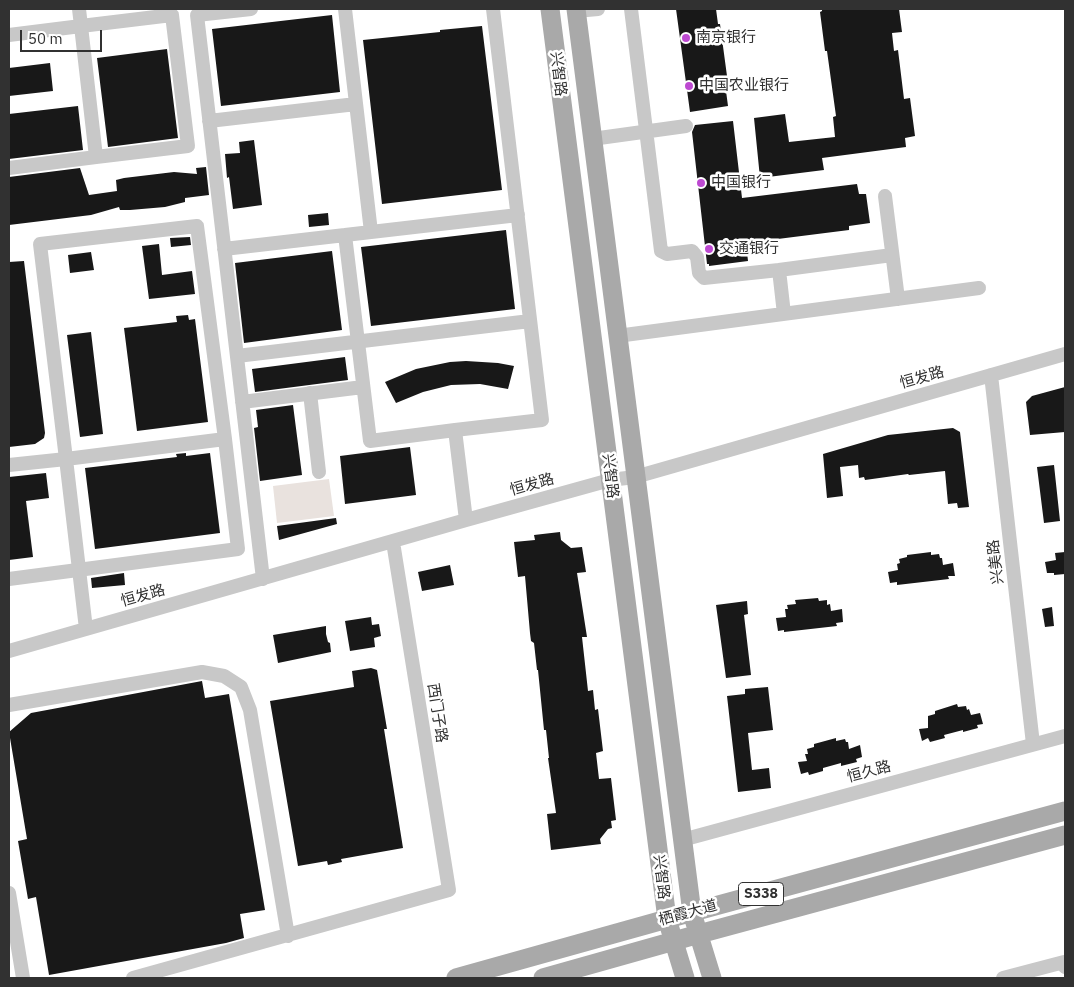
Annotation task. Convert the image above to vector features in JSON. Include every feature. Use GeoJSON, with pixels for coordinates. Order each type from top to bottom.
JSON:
{"type":"FeatureCollection","features":[{"type":"Feature","properties":{"kind":"main road","name":"兴智路"},"geometry":{"type":"LineString","coordinates":[[550,9],[666,919],[686,978]]}},
{"type":"Feature","properties":{"kind":"main road","name":"兴智路"},"geometry":{"type":"LineString","coordinates":[[576,10],[692,913],[712,978]]}},
{"type":"Feature","properties":{"kind":"main road","name":"栖霞大道"},"geometry":{"type":"LineString","coordinates":[[456,978],[1065,811]]}},
{"type":"Feature","properties":{"kind":"main road","name":"栖霞大道"},"geometry":{"type":"LineString","coordinates":[[543,978],[1065,835]]}},
{"type":"Feature","properties":{"kind":"street"},"geometry":{"type":"LineString","coordinates":[[79,9],[96,158]]}},
{"type":"Feature","properties":{"kind":"street"},"geometry":{"type":"LineString","coordinates":[[251,9],[197,15],[263,579]]}},
{"type":"Feature","properties":{"kind":"street"},"geometry":{"type":"LineString","coordinates":[[344,9],[371,232]]}},
{"type":"Feature","properties":{"kind":"street"},"geometry":{"type":"LineString","coordinates":[[345,235],[370,441],[542,420],[494,9]]}},
{"type":"Feature","properties":{"kind":"street"},"geometry":{"type":"LineString","coordinates":[[576,10],[598,9]]}},
{"type":"Feature","properties":{"kind":"street"},"geometry":{"type":"LineString","coordinates":[[631,9],[661,251],[667,254],[692,251],[697,257],[699,273],[704,278],[892,255]]}},
{"type":"Feature","properties":{"kind":"street"},"geometry":{"type":"LineString","coordinates":[[9,35],[172,15],[188,146],[9,168]]}},
{"type":"Feature","properties":{"kind":"street"},"geometry":{"type":"LineString","coordinates":[[209,121],[356,104]]}},
{"type":"Feature","properties":{"kind":"street"},"geometry":{"type":"LineString","coordinates":[[592,139],[686,126]]}},
{"type":"Feature","properties":{"kind":"street"},"geometry":{"type":"LineString","coordinates":[[885,196],[898,299]]}},
{"type":"Feature","properties":{"kind":"street"},"geometry":{"type":"LineString","coordinates":[[224,249],[518,215]]}},
{"type":"Feature","properties":{"kind":"street"},"geometry":{"type":"LineString","coordinates":[[9,579],[79,569],[238,549],[197,226],[40,244],[66,459],[79,569],[86,629]]}},
{"type":"Feature","properties":{"kind":"street"},"geometry":{"type":"LineString","coordinates":[[779,270],[784,314]]}},
{"type":"Feature","properties":{"kind":"street"},"geometry":{"type":"LineString","coordinates":[[618,336],[979,288]]}},
{"type":"Feature","properties":{"kind":"street"},"geometry":{"type":"LineString","coordinates":[[237,356],[530,321]]}},
{"type":"Feature","properties":{"kind":"street","name":"恒发路"},"geometry":{"type":"LineString","coordinates":[[9,651],[466,520],[610,480],[636,477],[1065,354]]}},
{"type":"Feature","properties":{"kind":"street","name":"兴美路"},"geometry":{"type":"LineString","coordinates":[[991,375],[1033,744]]}},
{"type":"Feature","properties":{"kind":"street"},"geometry":{"type":"LineString","coordinates":[[242,402],[363,386]]}},
{"type":"Feature","properties":{"kind":"street"},"geometry":{"type":"LineString","coordinates":[[310,394],[319,472]]}},
{"type":"Feature","properties":{"kind":"street"},"geometry":{"type":"LineString","coordinates":[[455,430],[466,520]]}},
{"type":"Feature","properties":{"kind":"street"},"geometry":{"type":"LineString","coordinates":[[9,465],[225,439]]}},
{"type":"Feature","properties":{"kind":"street","name":"西门子路"},"geometry":{"type":"LineString","coordinates":[[288,936],[449,890],[393,542]]}},
{"type":"Feature","properties":{"kind":"street"},"geometry":{"type":"LineString","coordinates":[[9,705],[202,672],[224,676],[241,687],[250,710],[288,936],[133,978]]}},
{"type":"Feature","properties":{"kind":"street","name":"恒久路"},"geometry":{"type":"LineString","coordinates":[[682,840],[1065,736]]}},
{"type":"Feature","properties":{"kind":"street"},"geometry":{"type":"LineString","coordinates":[[9,894],[24,978]]}},
{"type":"Feature","properties":{"kind":"street"},"geometry":{"type":"LineString","coordinates":[[1003,978],[1064,962],[1065,967]]}},
{"type":"Feature","properties":{"kind":"shaded area"},"geometry":{"type":"Polygon","coordinates":[[[329,479],[334,516],[277,523],[273,486],[329,479]]]}},
{"type":"Feature","properties":{"kind":"building"},"geometry":{"type":"Polygon","coordinates":[[[676,9],[716,9],[718,24],[720,24],[727,76],[724,76],[728,106],[690,112],[676,9]]]}},
{"type":"Feature","properties":{"kind":"building"},"geometry":{"type":"Polygon","coordinates":[[[822,9],[899,9],[902,32],[892,33],[894,51],[898,50],[904,99],[910,98],[915,136],[905,138],[906,147],[822,158],[824,170],[760,178],[754,118],[785,114],[789,142],[835,137],[833,117],[836,116],[827,51],[825,51],[820,12],[822,9]]]}},
{"type":"Feature","properties":{"kind":"building"},"geometry":{"type":"Polygon","coordinates":[[[332,15],[340,92],[221,106],[212,29],[332,15]]]}},
{"type":"Feature","properties":{"kind":"building"},"geometry":{"type":"Polygon","coordinates":[[[482,26],[502,190],[382,204],[363,40],[482,26]]]}},
{"type":"Feature","properties":{"kind":"building"},"geometry":{"type":"Polygon","coordinates":[[[167,49],[178,138],[108,147],[97,58],[167,49]]]}},
{"type":"Feature","properties":{"kind":"building"},"geometry":{"type":"Polygon","coordinates":[[[50,63],[53,91],[9,96],[9,68],[50,63]]]}},
{"type":"Feature","properties":{"kind":"building"},"geometry":{"type":"Polygon","coordinates":[[[78,106],[83,150],[9,159],[9,114],[78,106]]]}},
{"type":"Feature","properties":{"kind":"building"},"geometry":{"type":"Polygon","coordinates":[[[733,121],[742,198],[857,184],[859,194],[866,194],[870,223],[849,226],[849,230],[746,243],[748,261],[709,266],[707,264],[692,132],[695,125],[733,121]]]}},
{"type":"Feature","properties":{"kind":"building"},"geometry":{"type":"Polygon","coordinates":[[[254,140],[262,205],[233,209],[225,154],[240,153],[239,142],[254,140]]]}},
{"type":"Feature","properties":{"kind":"building"},"geometry":{"type":"Polygon","coordinates":[[[206,167],[209,195],[185,198],[185,202],[165,207],[120,210],[119,207],[91,215],[9,225],[9,177],[80,168],[89,195],[117,191],[116,180],[124,178],[174,172],[197,174],[196,168],[206,167]]]}},
{"type":"Feature","properties":{"kind":"building"},"geometry":{"type":"Polygon","coordinates":[[[328,213],[329,225],[309,227],[308,215],[328,213]]]}},
{"type":"Feature","properties":{"kind":"building"},"geometry":{"type":"Polygon","coordinates":[[[506,230],[515,309],[371,326],[361,247],[506,230]]]}},
{"type":"Feature","properties":{"kind":"building"},"geometry":{"type":"Polygon","coordinates":[[[190,237],[191,245],[171,247],[170,238],[190,237]]]}},
{"type":"Feature","properties":{"kind":"building"},"geometry":{"type":"Polygon","coordinates":[[[159,244],[162,275],[192,271],[195,294],[149,299],[142,246],[159,244]]]}},
{"type":"Feature","properties":{"kind":"building"},"geometry":{"type":"Polygon","coordinates":[[[332,251],[342,330],[244,343],[235,263],[332,251]]]}},
{"type":"Feature","properties":{"kind":"building"},"geometry":{"type":"Polygon","coordinates":[[[91,252],[94,270],[70,273],[68,255],[91,252]]]}},
{"type":"Feature","properties":{"kind":"building"},"geometry":{"type":"Polygon","coordinates":[[[24,261],[45,433],[44,438],[35,444],[9,447],[9,262],[24,261]]]}},
{"type":"Feature","properties":{"kind":"building"},"geometry":{"type":"Polygon","coordinates":[[[188,315],[189,320],[195,319],[208,422],[137,431],[124,328],[177,322],[176,316],[188,315]]]}},
{"type":"Feature","properties":{"kind":"building"},"geometry":{"type":"Polygon","coordinates":[[[91,332],[103,434],[80,437],[67,335],[91,332]]]}},
{"type":"Feature","properties":{"kind":"building"},"geometry":{"type":"Polygon","coordinates":[[[345,357],[348,380],[255,392],[252,369],[345,357]]]}},
{"type":"Feature","properties":{"kind":"building"},"geometry":{"type":"Polygon","coordinates":[[[466,361],[514,366],[508,389],[480,384],[451,385],[423,392],[396,403],[385,382],[416,369],[450,362],[466,361]]]}},
{"type":"Feature","properties":{"kind":"building"},"geometry":{"type":"Polygon","coordinates":[[[1065,387],[1065,432],[1030,435],[1026,402],[1032,396],[1065,387]]]}},
{"type":"Feature","properties":{"kind":"building"},"geometry":{"type":"Polygon","coordinates":[[[293,405],[302,475],[260,481],[254,428],[258,427],[256,410],[293,405]]]}},
{"type":"Feature","properties":{"kind":"building"},"geometry":{"type":"Polygon","coordinates":[[[953,428],[960,432],[969,507],[958,508],[957,503],[948,504],[945,471],[865,480],[864,477],[859,478],[858,465],[840,467],[843,496],[827,498],[823,454],[888,435],[953,428]]]}},
{"type":"Feature","properties":{"kind":"building"},"geometry":{"type":"Polygon","coordinates":[[[410,447],[416,495],[345,504],[340,456],[410,447]]]}},
{"type":"Feature","properties":{"kind":"building"},"geometry":{"type":"Polygon","coordinates":[[[186,453],[186,456],[210,453],[220,533],[95,549],[85,468],[177,457],[176,454],[186,453]]]}},
{"type":"Feature","properties":{"kind":"building"},"geometry":{"type":"Polygon","coordinates":[[[1054,465],[1060,521],[1044,523],[1037,467],[1054,465]]]}},
{"type":"Feature","properties":{"kind":"building"},"geometry":{"type":"Polygon","coordinates":[[[46,473],[49,498],[26,501],[33,557],[9,560],[9,477],[46,473]]]}},
{"type":"Feature","properties":{"kind":"building"},"geometry":{"type":"Polygon","coordinates":[[[336,518],[337,524],[279,540],[277,526],[336,518]]]}},
{"type":"Feature","properties":{"kind":"building"},"geometry":{"type":"Polygon","coordinates":[[[560,532],[561,540],[571,548],[582,547],[586,572],[577,573],[587,637],[582,637],[588,691],[593,690],[595,710],[598,709],[603,751],[596,753],[599,779],[611,778],[616,820],[611,821],[612,828],[608,829],[600,839],[601,844],[551,850],[547,814],[556,813],[546,730],[544,730],[538,670],[534,643],[531,641],[525,576],[518,577],[514,542],[535,540],[534,535],[560,532]]]}},
{"type":"Feature","properties":{"kind":"building"},"geometry":{"type":"Polygon","coordinates":[[[931,552],[931,555],[939,554],[943,565],[953,563],[955,576],[948,576],[949,579],[897,585],[897,582],[890,583],[888,572],[898,570],[897,564],[900,563],[899,559],[907,557],[907,555],[931,552]]]}},
{"type":"Feature","properties":{"kind":"building"},"geometry":{"type":"Polygon","coordinates":[[[1065,552],[1065,574],[1054,575],[1054,573],[1047,573],[1045,562],[1056,560],[1055,553],[1065,552]]]}},
{"type":"Feature","properties":{"kind":"building"},"geometry":{"type":"Polygon","coordinates":[[[450,565],[454,585],[422,591],[418,572],[450,565]]]}},
{"type":"Feature","properties":{"kind":"building"},"geometry":{"type":"Polygon","coordinates":[[[124,573],[125,585],[92,588],[91,578],[124,573]]]}},
{"type":"Feature","properties":{"kind":"building"},"geometry":{"type":"Polygon","coordinates":[[[818,598],[819,601],[827,600],[827,605],[830,604],[831,611],[842,609],[843,622],[836,623],[837,626],[784,632],[784,630],[778,631],[776,618],[786,617],[785,609],[788,609],[787,605],[796,604],[795,600],[818,598]]]}},
{"type":"Feature","properties":{"kind":"building"},"geometry":{"type":"Polygon","coordinates":[[[747,601],[748,614],[744,615],[751,675],[726,678],[716,605],[747,601]]]}},
{"type":"Feature","properties":{"kind":"building"},"geometry":{"type":"Polygon","coordinates":[[[1052,607],[1054,626],[1045,627],[1042,609],[1052,607]]]}},
{"type":"Feature","properties":{"kind":"building"},"geometry":{"type":"Polygon","coordinates":[[[371,617],[372,625],[379,624],[381,636],[374,638],[375,647],[350,651],[345,621],[371,617]]]}},
{"type":"Feature","properties":{"kind":"building"},"geometry":{"type":"Polygon","coordinates":[[[326,626],[326,634],[331,652],[278,663],[273,635],[326,626]]]}},
{"type":"Feature","properties":{"kind":"building"},"geometry":{"type":"Polygon","coordinates":[[[371,668],[377,670],[387,729],[384,729],[403,848],[341,859],[342,862],[328,865],[327,861],[298,866],[270,701],[354,687],[352,671],[371,668]]]}},
{"type":"Feature","properties":{"kind":"building"},"geometry":{"type":"Polygon","coordinates":[[[202,681],[205,698],[229,694],[265,910],[240,914],[244,938],[226,943],[49,975],[36,897],[28,899],[18,841],[27,839],[9,732],[31,713],[202,681]]]}},
{"type":"Feature","properties":{"kind":"building"},"geometry":{"type":"Polygon","coordinates":[[[768,687],[773,730],[748,733],[752,770],[769,768],[771,788],[738,792],[727,696],[745,694],[745,689],[768,687]]]}},
{"type":"Feature","properties":{"kind":"building"},"geometry":{"type":"Polygon","coordinates":[[[957,704],[958,707],[966,706],[971,715],[980,713],[983,724],[977,725],[978,728],[944,735],[945,738],[930,742],[928,738],[922,741],[919,729],[928,728],[928,716],[935,714],[935,711],[957,704]]]}},
{"type":"Feature","properties":{"kind":"building"},"geometry":{"type":"Polygon","coordinates":[[[836,738],[836,741],[845,739],[848,742],[849,749],[860,745],[862,757],[856,759],[857,762],[841,766],[841,763],[823,768],[823,771],[809,775],[808,772],[801,774],[798,762],[807,761],[805,754],[808,754],[807,749],[814,747],[814,744],[836,738]]]}},
{"type":"Feature","properties":{"kind":"place","name":"南京银行"},"geometry":{"type":"Point","coordinates":[686,38]}},
{"type":"Feature","properties":{"kind":"place","name":"中国农业银行"},"geometry":{"type":"Point","coordinates":[689,86]}},
{"type":"Feature","properties":{"kind":"place","name":"中国银行"},"geometry":{"type":"Point","coordinates":[701,183]}},
{"type":"Feature","properties":{"kind":"place","name":"交通银行"},"geometry":{"type":"Point","coordinates":[709,249]}}]}
